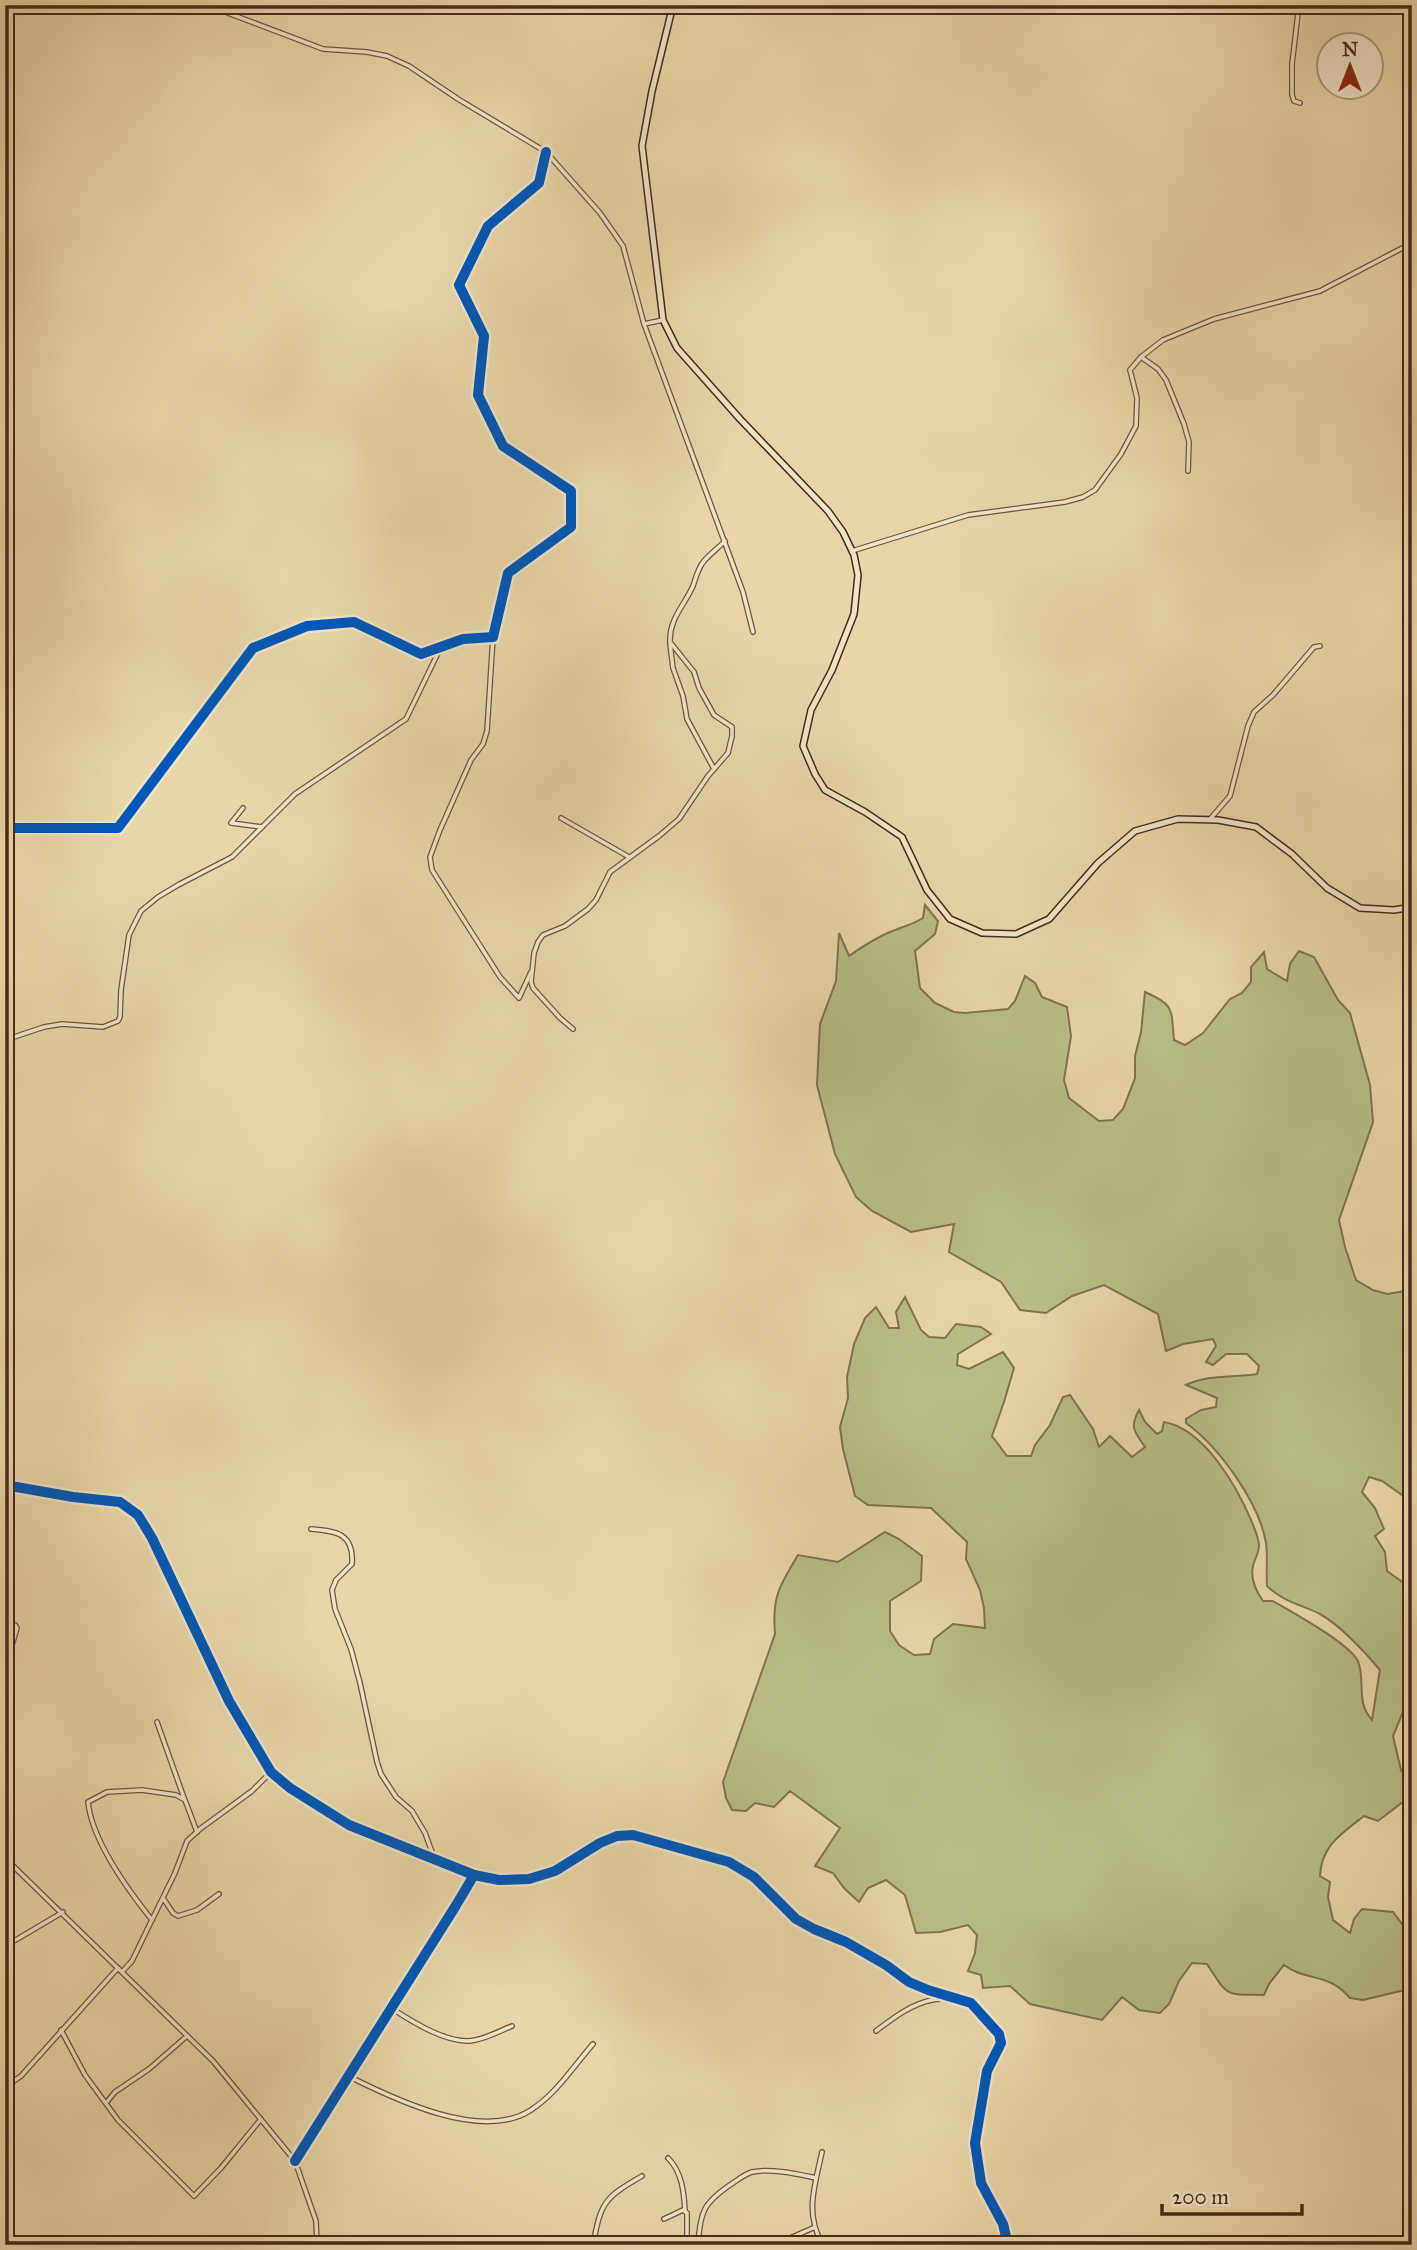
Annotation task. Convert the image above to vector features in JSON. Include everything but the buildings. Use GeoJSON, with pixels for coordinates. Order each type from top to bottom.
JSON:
{"type":"FeatureCollection","features":[{"type":"Feature","properties":{"kind":"main road"},"geometry":{"type":"LineString","coordinates":[[673,5],[642,146],[663,320],[677,348],[828,511],[852,551],[858,575],[855,614],[832,670],[811,710],[803,746],[825,790],[865,811],[902,837],[927,890],[950,919],[982,933],[1016,934],[1049,919],[1098,863],[1135,831],[1178,818],[1256,827],[1292,854],[1327,888],[1360,908],[1394,910],[1412,907]]}},
{"type":"Feature","properties":{"kind":"street"},"geometry":{"type":"LineString","coordinates":[[207,5],[323,50],[367,52],[387,56],[409,66],[546,152],[600,213],[624,246],[644,324],[725,541],[743,592],[753,632]]}},
{"type":"Feature","properties":{"kind":"street"},"geometry":{"type":"LineString","coordinates":[[1299,5],[1292,64],[1292,95],[1294,101],[1300,103]]}},
{"type":"Feature","properties":{"kind":"street"},"geometry":{"type":"LineString","coordinates":[[532,970],[519,998],[500,977],[432,870],[430,858],[471,760],[483,744],[487,731],[493,637],[508,573],[571,527],[571,491],[503,446],[478,395],[484,336],[459,285],[488,226],[539,183],[546,152]]}},
{"type":"Feature","properties":{"kind":"street"},"geometry":{"type":"LineString","coordinates":[[852,551],[968,515],[1065,502],[1083,497],[1095,490],[1121,454],[1136,426],[1137,398],[1130,370],[1154,345],[1214,319],[1320,291],[1412,243]]}},
{"type":"Feature","properties":{"kind":"street"},"geometry":{"type":"LineString","coordinates":[[644,324],[663,320]]}},
{"type":"Feature","properties":{"kind":"street"},"geometry":{"type":"LineString","coordinates":[[1141,357],[1158,369],[1166,380],[1189,442],[1188,471]]}},
{"type":"Feature","properties":{"kind":"street"},"geometry":{"type":"LineString","coordinates":[[714,769],[687,719],[683,696],[673,668],[670,642],[674,618],[692,588],[698,571],[705,559],[725,541]]}},
{"type":"Feature","properties":{"kind":"street"},"geometry":{"type":"LineString","coordinates":[[5,828],[118,828],[253,648],[307,626],[354,622],[421,654],[463,639],[493,637]]}},
{"type":"Feature","properties":{"kind":"street"},"geometry":{"type":"LineString","coordinates":[[573,1029],[537,995],[531,982],[535,947],[543,935],[565,926],[588,909],[596,900],[610,872],[679,819],[729,750],[732,727],[714,715],[699,688],[694,672],[670,642]]}},
{"type":"Feature","properties":{"kind":"street"},"geometry":{"type":"LineString","coordinates":[[1210,820],[1230,796],[1254,712],[1273,695],[1314,647],[1320,646]]}},
{"type":"Feature","properties":{"kind":"street"},"geometry":{"type":"LineString","coordinates":[[5,1040],[44,1027],[62,1024],[103,1027],[118,1021],[129,935],[141,911],[177,885],[232,857],[295,794],[406,719],[441,647]]}},
{"type":"Feature","properties":{"kind":"street"},"geometry":{"type":"LineString","coordinates":[[708,760],[708,776]]}},
{"type":"Feature","properties":{"kind":"street"},"geometry":{"type":"LineString","coordinates":[[243,807],[231,823],[262,827]]}},
{"type":"Feature","properties":{"kind":"street"},"geometry":{"type":"LineString","coordinates":[[561,818],[629,858]]}},
{"type":"Feature","properties":{"kind":"street"},"geometry":{"type":"LineString","coordinates":[[5,1485],[120,1502],[138,1515],[152,1538],[229,1701],[271,1772],[290,1788],[349,1825],[474,1875],[499,1880],[529,1879],[555,1871],[600,1843],[617,1836],[633,1835],[729,1862],[754,1877],[796,1919],[846,1942],[909,1982],[971,2003],[999,2034],[1001,2043],[987,2071],[975,2143],[981,2183],[1003,2224],[1009,2244]]}},
{"type":"Feature","properties":{"kind":"street"},"geometry":{"type":"LineString","coordinates":[[310,1529],[335,1531],[348,1540],[353,1550],[352,1564],[345,1574],[336,1580],[332,1590],[335,1609],[354,1660],[381,1774],[397,1797],[412,1811],[425,1833],[435,1860]]}},
{"type":"Feature","properties":{"kind":"street"},"geometry":{"type":"LineString","coordinates":[[5,1625],[15,1625],[17,1628],[5,1669]]}},
{"type":"Feature","properties":{"kind":"street"},"geometry":{"type":"LineString","coordinates":[[157,1722],[197,1832]]}},
{"type":"Feature","properties":{"kind":"street"},"geometry":{"type":"LineString","coordinates":[[122,1972],[132,1961],[187,1841],[252,1791],[271,1772]]}},
{"type":"Feature","properties":{"kind":"street"},"geometry":{"type":"LineString","coordinates":[[152,1920],[103,1847],[88,1802],[103,1793],[123,1790],[169,1793],[185,1800]]}},
{"type":"Feature","properties":{"kind":"street"},"geometry":{"type":"LineString","coordinates":[[5,1858],[213,2061],[295,2161],[316,2221],[317,2245]]}},
{"type":"Feature","properties":{"kind":"street"},"geometry":{"type":"LineString","coordinates":[[295,2161],[456,1908],[474,1875]]}},
{"type":"Feature","properties":{"kind":"street"},"geometry":{"type":"LineString","coordinates":[[163,1898],[178,1916],[197,1910],[219,1894]]}},
{"type":"Feature","properties":{"kind":"street"},"geometry":{"type":"LineString","coordinates":[[14,1941],[63,1912]]}},
{"type":"Feature","properties":{"kind":"street"},"geometry":{"type":"LineString","coordinates":[[5,2087],[21,2077],[118,1968]]}},
{"type":"Feature","properties":{"kind":"street"},"geometry":{"type":"LineString","coordinates":[[928,1990],[932,2000]]}},
{"type":"Feature","properties":{"kind":"street"},"geometry":{"type":"LineString","coordinates":[[876,2031],[902,2013],[932,2000],[957,1999]]}},
{"type":"Feature","properties":{"kind":"street"},"geometry":{"type":"LineString","coordinates":[[391,2008],[431,2030],[460,2040],[474,2040],[512,2026]]}},
{"type":"Feature","properties":{"kind":"street"},"geometry":{"type":"LineString","coordinates":[[61,2030],[85,2075],[118,2120],[194,2196],[261,2119]]}},
{"type":"Feature","properties":{"kind":"street"},"geometry":{"type":"LineString","coordinates":[[106,2103],[115,2092],[149,2069],[187,2036]]}},
{"type":"Feature","properties":{"kind":"street"},"geometry":{"type":"LineString","coordinates":[[348,2076],[397,2100],[418,2107],[473,2121],[504,2121],[529,2111],[544,2100],[593,2044]]}},
{"type":"Feature","properties":{"kind":"street"},"geometry":{"type":"LineString","coordinates":[[822,2152],[813,2200],[813,2228],[823,2245]]}},
{"type":"Feature","properties":{"kind":"street"},"geometry":{"type":"LineString","coordinates":[[668,2158],[676,2166],[684,2193],[688,2217],[687,2245]]}},
{"type":"Feature","properties":{"kind":"street"},"geometry":{"type":"LineString","coordinates":[[698,2245],[701,2213],[705,2206],[712,2196],[743,2176],[755,2172],[778,2172],[817,2178]]}},
{"type":"Feature","properties":{"kind":"street"},"geometry":{"type":"LineString","coordinates":[[593,2245],[599,2212],[604,2203],[610,2196],[642,2176]]}},
{"type":"Feature","properties":{"kind":"street"},"geometry":{"type":"LineString","coordinates":[[664,2218],[685,2211]]}},
{"type":"Feature","properties":{"kind":"street"},"geometry":{"type":"LineString","coordinates":[[774,2245],[813,2228]]}},
{"type":"Feature","properties":{"kind":"green space"},"geometry":{"type":"Polygon","coordinates":[[[925,905],[938,921],[935,934],[915,951],[920,988],[935,1003],[954,1012],[965,1013],[1008,1009],[1015,1001],[1025,976],[1035,983],[1042,997],[1067,1007],[1071,1036],[1064,1080],[1069,1098],[1099,1121],[1113,1120],[1123,1109],[1135,1078],[1135,1056],[1141,1032],[1145,992],[1167,1005],[1170,1009],[1174,1040],[1185,1045],[1203,1033],[1230,999],[1242,993],[1251,982],[1251,967],[1264,952],[1267,969],[1287,981],[1290,964],[1299,951],[1314,957],[1338,1000],[1350,1013],[1370,1085],[1373,1122],[1339,1220],[1345,1247],[1356,1280],[1373,1290],[1387,1294],[1412,1290],[1412,1502],[1382,1481],[1369,1477],[1362,1492],[1375,1508],[1384,1529],[1375,1536],[1385,1552],[1387,1571],[1412,1589],[1412,1690],[1393,1736],[1401,1770],[1412,1786],[1412,1795],[1378,1821],[1364,1816],[1334,1841],[1324,1856],[1320,1876],[1330,1882],[1328,1897],[1333,1920],[1350,1933],[1354,1919],[1362,1909],[1393,1912],[1412,1941],[1412,1987],[1409,1989],[1363,2000],[1350,1998],[1334,1984],[1301,1974],[1284,1965],[1264,1995],[1234,1994],[1224,1988],[1207,1964],[1192,1963],[1179,1981],[1169,2004],[1160,2013],[1139,2010],[1122,1997],[1102,2020],[1030,2004],[1010,1986],[983,1988],[981,1975],[968,1971],[975,1953],[977,1935],[968,1925],[940,1932],[916,1933],[905,1895],[886,1880],[868,1888],[859,1902],[833,1873],[815,1866],[840,1828],[790,1791],[774,1807],[755,1803],[746,1811],[732,1810],[726,1798],[723,1782],[775,1634],[778,1592],[798,1555],[838,1562],[885,1532],[922,1556],[921,1581],[890,1601],[890,1631],[899,1645],[914,1655],[930,1654],[934,1639],[953,1624],[985,1628],[980,1590],[966,1559],[967,1542],[931,1508],[868,1505],[855,1496],[843,1449],[840,1427],[848,1398],[847,1377],[854,1344],[865,1318],[876,1307],[889,1328],[899,1328],[896,1312],[905,1297],[921,1330],[929,1337],[945,1338],[956,1324],[981,1327],[991,1334],[958,1354],[957,1365],[969,1369],[1003,1352],[1014,1368],[992,1436],[1007,1456],[1031,1456],[1063,1397],[1070,1395],[1093,1429],[1099,1447],[1110,1436],[1132,1457],[1145,1447],[1134,1430],[1134,1421],[1139,1410],[1145,1422],[1157,1434],[1162,1431],[1164,1422],[1192,1435],[1217,1460],[1245,1506],[1259,1543],[1252,1576],[1260,1597],[1263,1601],[1273,1601],[1321,1630],[1355,1657],[1361,1672],[1364,1707],[1372,1720],[1380,1670],[1328,1619],[1286,1599],[1267,1586],[1266,1543],[1255,1510],[1224,1461],[1199,1433],[1186,1423],[1186,1419],[1201,1410],[1216,1407],[1217,1398],[1186,1385],[1212,1378],[1257,1374],[1259,1366],[1247,1354],[1226,1354],[1213,1365],[1206,1362],[1216,1346],[1213,1339],[1183,1344],[1166,1351],[1158,1314],[1104,1285],[1072,1296],[1046,1313],[1020,1310],[1001,1282],[949,1252],[954,1224],[911,1232],[872,1211],[856,1197],[835,1154],[817,1085],[820,1024],[836,981],[839,933],[849,956],[879,937],[923,918],[925,905]]]}},
{"type":"Feature","properties":{"kind":"cycle path"},"geometry":{"type":"LineString","coordinates":[[5,828],[118,828],[253,648],[307,626],[354,622],[421,654],[463,639],[493,637],[508,573],[571,527],[571,491],[503,446],[478,395],[484,336],[459,285],[488,226],[539,183],[546,152]]}},
{"type":"Feature","properties":{"kind":"cycle path"},"geometry":{"type":"LineString","coordinates":[[5,1485],[120,1502],[138,1515],[152,1538],[229,1701],[271,1772],[290,1788],[349,1825],[474,1875],[295,2161]]}},
{"type":"Feature","properties":{"kind":"cycle path"},"geometry":{"type":"LineString","coordinates":[[474,1875],[499,1880],[529,1879],[555,1871],[600,1843],[617,1836],[633,1835],[729,1862],[754,1877],[796,1919],[846,1942],[909,1982],[971,2003],[999,2034],[1001,2043],[987,2071],[975,2143],[981,2183],[1003,2224],[1008,2245]]}}]}
